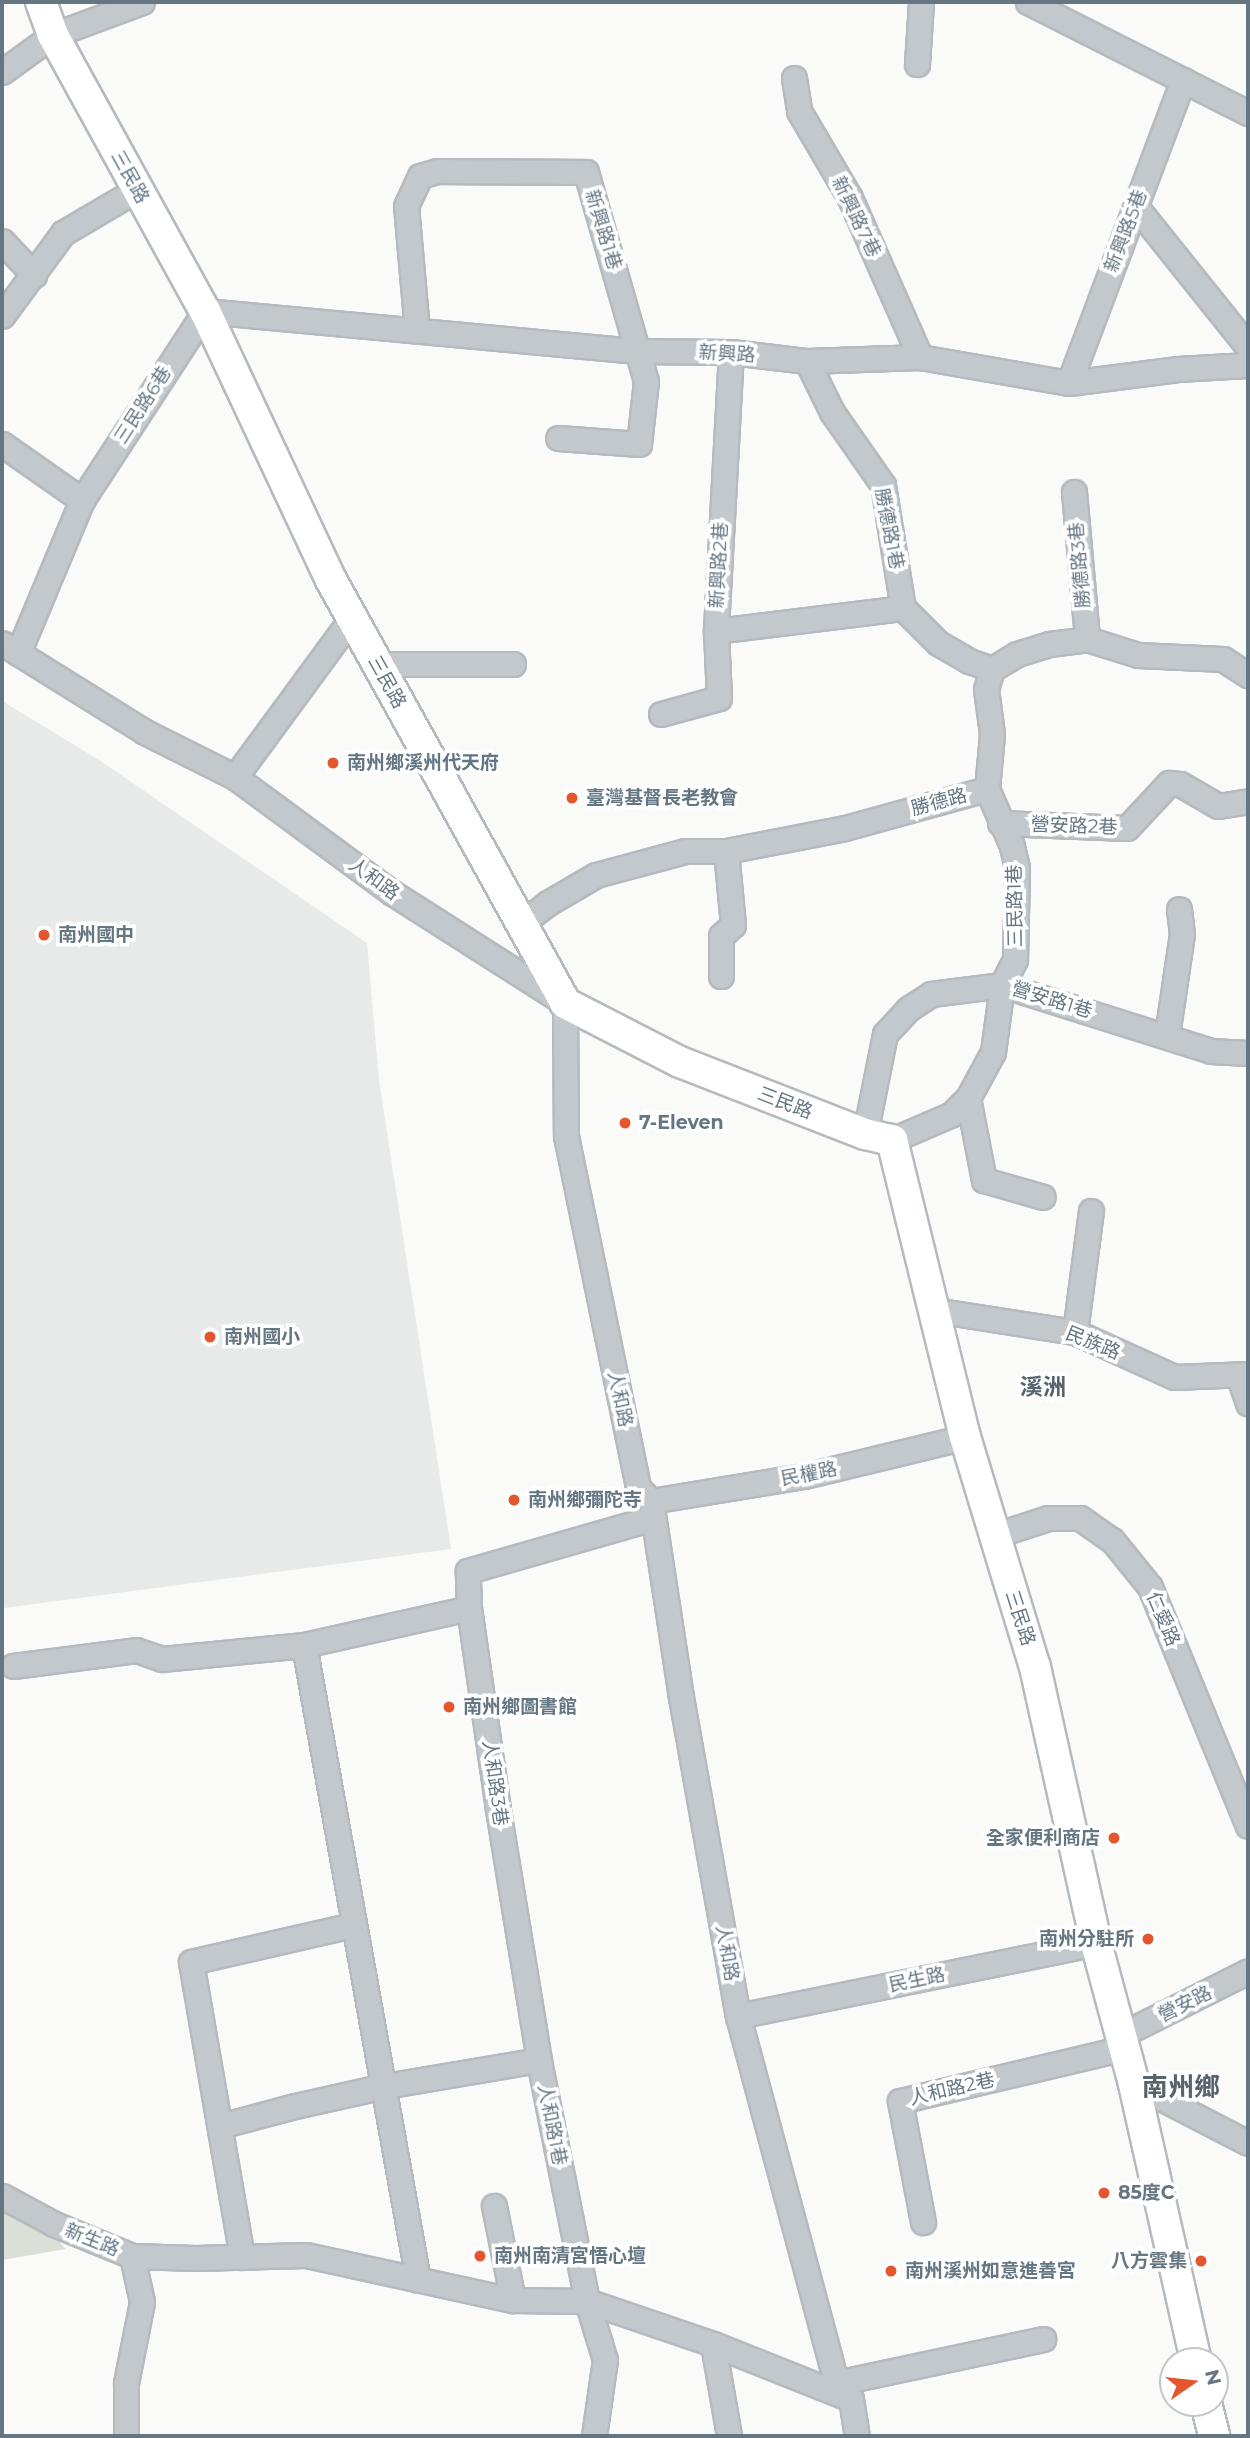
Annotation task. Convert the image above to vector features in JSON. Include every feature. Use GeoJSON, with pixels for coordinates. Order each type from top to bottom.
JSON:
{"type":"FeatureCollection","features":[{"type":"Feature","properties":{"kind":"main road","name":"三民路"},"geometry":{"type":"LineString","coordinates":[[41,2],[53,35],[205,311],[351,619],[565,1003],[680,1062],[878,1137],[934,1310],[993,1536],[1035,1667],[1096,1943],[1134,2084],[1193,2347]]}},
{"type":"Feature","properties":{"kind":"main road"},"geometry":{"type":"LineString","coordinates":[[1209,2417],[1213,2436]]}},
{"type":"Feature","properties":{"kind":"street"},"geometry":{"type":"LineString","coordinates":[[2,72],[53,35],[142,2]]}},
{"type":"Feature","properties":{"kind":"street"},"geometry":{"type":"LineString","coordinates":[[918,64],[921,2]]}},
{"type":"Feature","properties":{"kind":"street"},"geometry":{"type":"LineString","coordinates":[[1028,2],[1248,113]]}},
{"type":"Feature","properties":{"kind":"street","name":"新興路7巷"},"geometry":{"type":"LineString","coordinates":[[794,78],[799,111],[850,198],[920,357]]}},
{"type":"Feature","properties":{"kind":"street","name":"新興路5巷"},"geometry":{"type":"LineString","coordinates":[[1069,383],[1184,80]]}},
{"type":"Feature","properties":{"kind":"street","name":"新興路1巷"},"geometry":{"type":"LineString","coordinates":[[417,331],[406,206],[420,176],[437,172],[586,172],[646,381],[639,444],[558,438]]}},
{"type":"Feature","properties":{"kind":"street"},"geometry":{"type":"LineString","coordinates":[[2,316],[63,233],[136,190]]}},
{"type":"Feature","properties":{"kind":"street"},"geometry":{"type":"LineString","coordinates":[[1136,206],[1248,347]]}},
{"type":"Feature","properties":{"kind":"street"},"geometry":{"type":"LineString","coordinates":[[2,241],[34,275]]}},
{"type":"Feature","properties":{"kind":"street","name":"新興路"},"geometry":{"type":"LineString","coordinates":[[205,311],[639,351],[731,352],[807,361],[920,357],[1069,383],[1178,369],[1248,365]]}},
{"type":"Feature","properties":{"kind":"street","name":"三民路6巷"},"geometry":{"type":"LineString","coordinates":[[10,648],[82,500],[205,311]]}},
{"type":"Feature","properties":{"kind":"street","name":"新興路2巷"},"geometry":{"type":"LineString","coordinates":[[731,352],[716,631],[903,608]]}},
{"type":"Feature","properties":{"kind":"street","name":"勝德路1巷"},"geometry":{"type":"LineString","coordinates":[[807,361],[832,412],[883,485],[903,608]]}},
{"type":"Feature","properties":{"kind":"street"},"geometry":{"type":"LineString","coordinates":[[2,444],[82,500]]}},
{"type":"Feature","properties":{"kind":"street","name":"勝德路3巷"},"geometry":{"type":"LineString","coordinates":[[1073,492],[1087,639]]}},
{"type":"Feature","properties":{"kind":"street"},"geometry":{"type":"LineString","coordinates":[[903,608],[938,643],[968,661],[992,669],[1017,654],[1049,644],[1087,639],[1138,655],[1223,659],[1248,676]]}},
{"type":"Feature","properties":{"kind":"street"},"geometry":{"type":"LineString","coordinates":[[235,777],[351,619]]}},
{"type":"Feature","properties":{"kind":"street"},"geometry":{"type":"LineString","coordinates":[[661,714],[719,698],[716,631]]}},
{"type":"Feature","properties":{"kind":"street","name":"人和路"},"geometry":{"type":"LineString","coordinates":[[10,648],[145,732],[235,777],[391,892],[565,1003],[566,1136],[638,1488],[652,1510],[681,1697],[738,2016],[857,2436]]}},
{"type":"Feature","properties":{"kind":"street"},"geometry":{"type":"LineString","coordinates":[[377,664],[513,664]]}},
{"type":"Feature","properties":{"kind":"street","name":"勝德路"},"geometry":{"type":"LineString","coordinates":[[521,924],[548,903],[596,875],[685,851],[726,851],[845,828],[987,789],[992,734],[986,689],[992,669]]}},
{"type":"Feature","properties":{"kind":"street","name":"營安路2巷"},"geometry":{"type":"LineString","coordinates":[[1000,823],[1127,828],[1169,783],[1180,784],[1218,806],[1248,801]]}},
{"type":"Feature","properties":{"kind":"street","name":"三民路1巷"},"geometry":{"type":"LineString","coordinates":[[878,1137],[952,1114],[968,1098],[993,1052],[1002,985],[1015,959],[1017,868],[1012,846],[987,789]]}},
{"type":"Feature","properties":{"kind":"street"},"geometry":{"type":"LineString","coordinates":[[721,976],[721,936],[733,925],[726,851]]}},
{"type":"Feature","properties":{"kind":"street"},"geometry":{"type":"LineString","coordinates":[[1167,1035],[1182,934],[1179,909]]}},
{"type":"Feature","properties":{"kind":"street","name":"營安路1巷"},"geometry":{"type":"LineString","coordinates":[[878,1137],[885,1034],[908,1009],[931,994],[1002,985],[1211,1051],[1248,1053]]}},
{"type":"Feature","properties":{"kind":"street"},"geometry":{"type":"LineString","coordinates":[[968,1098],[984,1180],[1043,1197]]}},
{"type":"Feature","properties":{"kind":"street"},"geometry":{"type":"LineString","coordinates":[[1075,1332],[1091,1211]]}},
{"type":"Feature","properties":{"kind":"street","name":"民族路"},"geometry":{"type":"LineString","coordinates":[[934,1310],[1075,1332],[1174,1377],[1244,1375]]}},
{"type":"Feature","properties":{"kind":"street"},"geometry":{"type":"LineString","coordinates":[[1244,1375],[1248,1403]]}},
{"type":"Feature","properties":{"kind":"street","name":"民權路"},"geometry":{"type":"LineString","coordinates":[[652,1510],[965,1437]]}},
{"type":"Feature","properties":{"kind":"street","name":"人和路3巷"},"geometry":{"type":"LineString","coordinates":[[539,2060],[469,1608],[468,1571],[652,1510]]}},
{"type":"Feature","properties":{"kind":"street","name":"仁愛路"},"geometry":{"type":"LineString","coordinates":[[993,1536],[1048,1518],[1080,1518],[1112,1541],[1150,1587],[1248,1826]]}},
{"type":"Feature","properties":{"kind":"street"},"geometry":{"type":"LineString","coordinates":[[13,1666],[136,1650],[162,1658],[304,1645],[469,1608]]}},
{"type":"Feature","properties":{"kind":"street"},"geometry":{"type":"LineString","coordinates":[[304,1645],[352,1925],[385,2087],[418,2280]]}},
{"type":"Feature","properties":{"kind":"street"},"geometry":{"type":"LineString","coordinates":[[242,2256],[191,1962],[352,1925]]}},
{"type":"Feature","properties":{"kind":"street","name":"民生路"},"geometry":{"type":"LineString","coordinates":[[738,2016],[1096,1943]]}},
{"type":"Feature","properties":{"kind":"street","name":"營安路"},"geometry":{"type":"LineString","coordinates":[[1123,2041],[1248,1971]]}},
{"type":"Feature","properties":{"kind":"street","name":"人和路2巷"},"geometry":{"type":"LineString","coordinates":[[923,2222],[900,2101],[1123,2041]]}},
{"type":"Feature","properties":{"kind":"street","name":"人和路1巷"},"geometry":{"type":"LineString","coordinates":[[220,2126],[295,2105],[539,2060],[587,2301],[605,2360],[594,2436]]}},
{"type":"Feature","properties":{"kind":"street"},"geometry":{"type":"LineString","coordinates":[[1134,2084],[1248,2143]]}},
{"type":"Feature","properties":{"kind":"street","name":"新生路"},"geometry":{"type":"LineString","coordinates":[[2,2196],[54,2224],[132,2256],[142,2302],[125,2383],[126,2436]]}},
{"type":"Feature","properties":{"kind":"street"},"geometry":{"type":"LineString","coordinates":[[494,2206],[513,2300]]}},
{"type":"Feature","properties":{"kind":"street"},"geometry":{"type":"LineString","coordinates":[[132,2256],[306,2255],[513,2300],[587,2301],[844,2391],[1043,2339]]}},
{"type":"Feature","properties":{"kind":"street"},"geometry":{"type":"LineString","coordinates":[[713,2344],[729,2436]]}},
{"type":"Feature","properties":{"kind":"shaded area","name":"南州國小"},"geometry":{"type":"Polygon","coordinates":[[[2,701],[99,760],[367,943],[379,1080],[451,1549],[4,1608],[2,701]]]}},
{"type":"Feature","properties":{"kind":"shaded area"},"geometry":{"type":"Polygon","coordinates":[[[2,2180],[4,2185],[66,2249],[2,2260],[2,2180]]]}},
{"type":"Feature","properties":{"kind":"place","name":"南州鄉溪州代天府"},"geometry":{"type":"Point","coordinates":[333,763]}},
{"type":"Feature","properties":{"kind":"place","name":"臺灣基督長老教會"},"geometry":{"type":"Point","coordinates":[572,798]}},
{"type":"Feature","properties":{"kind":"place","name":"南州國中"},"geometry":{"type":"Point","coordinates":[44,935]}},
{"type":"Feature","properties":{"kind":"place","name":"7-Eleven"},"geometry":{"type":"Point","coordinates":[625,1123]}},
{"type":"Feature","properties":{"kind":"place","name":"南州國小"},"geometry":{"type":"Point","coordinates":[210,1337]}},
{"type":"Feature","properties":{"kind":"place","name":"南州鄉彌陀寺"},"geometry":{"type":"Point","coordinates":[514,1500]}},
{"type":"Feature","properties":{"kind":"place","name":"南州鄉圖書館"},"geometry":{"type":"Point","coordinates":[449,1707]}},
{"type":"Feature","properties":{"kind":"place","name":"全家便利商店"},"geometry":{"type":"Point","coordinates":[1114,1838]}},
{"type":"Feature","properties":{"kind":"place","name":"南州分駐所"},"geometry":{"type":"Point","coordinates":[1148,1939]}},
{"type":"Feature","properties":{"kind":"place","name":"85度C"},"geometry":{"type":"Point","coordinates":[1104,2193]}},
{"type":"Feature","properties":{"kind":"place","name":"南州南清宮悟心壇"},"geometry":{"type":"Point","coordinates":[480,2256]}},
{"type":"Feature","properties":{"kind":"place","name":"八方雲集"},"geometry":{"type":"Point","coordinates":[1201,2261]}},
{"type":"Feature","properties":{"kind":"place","name":"南州溪州如意進善宮"},"geometry":{"type":"Point","coordinates":[891,2271]}},
{"type":"Feature","properties":{"kind":"district","name":"溪洲"},"geometry":{"type":"Point","coordinates":[1043,1387]}},
{"type":"Feature","properties":{"kind":"district","name":"南州鄉"},"geometry":{"type":"Point","coordinates":[1181,2088]}}]}
